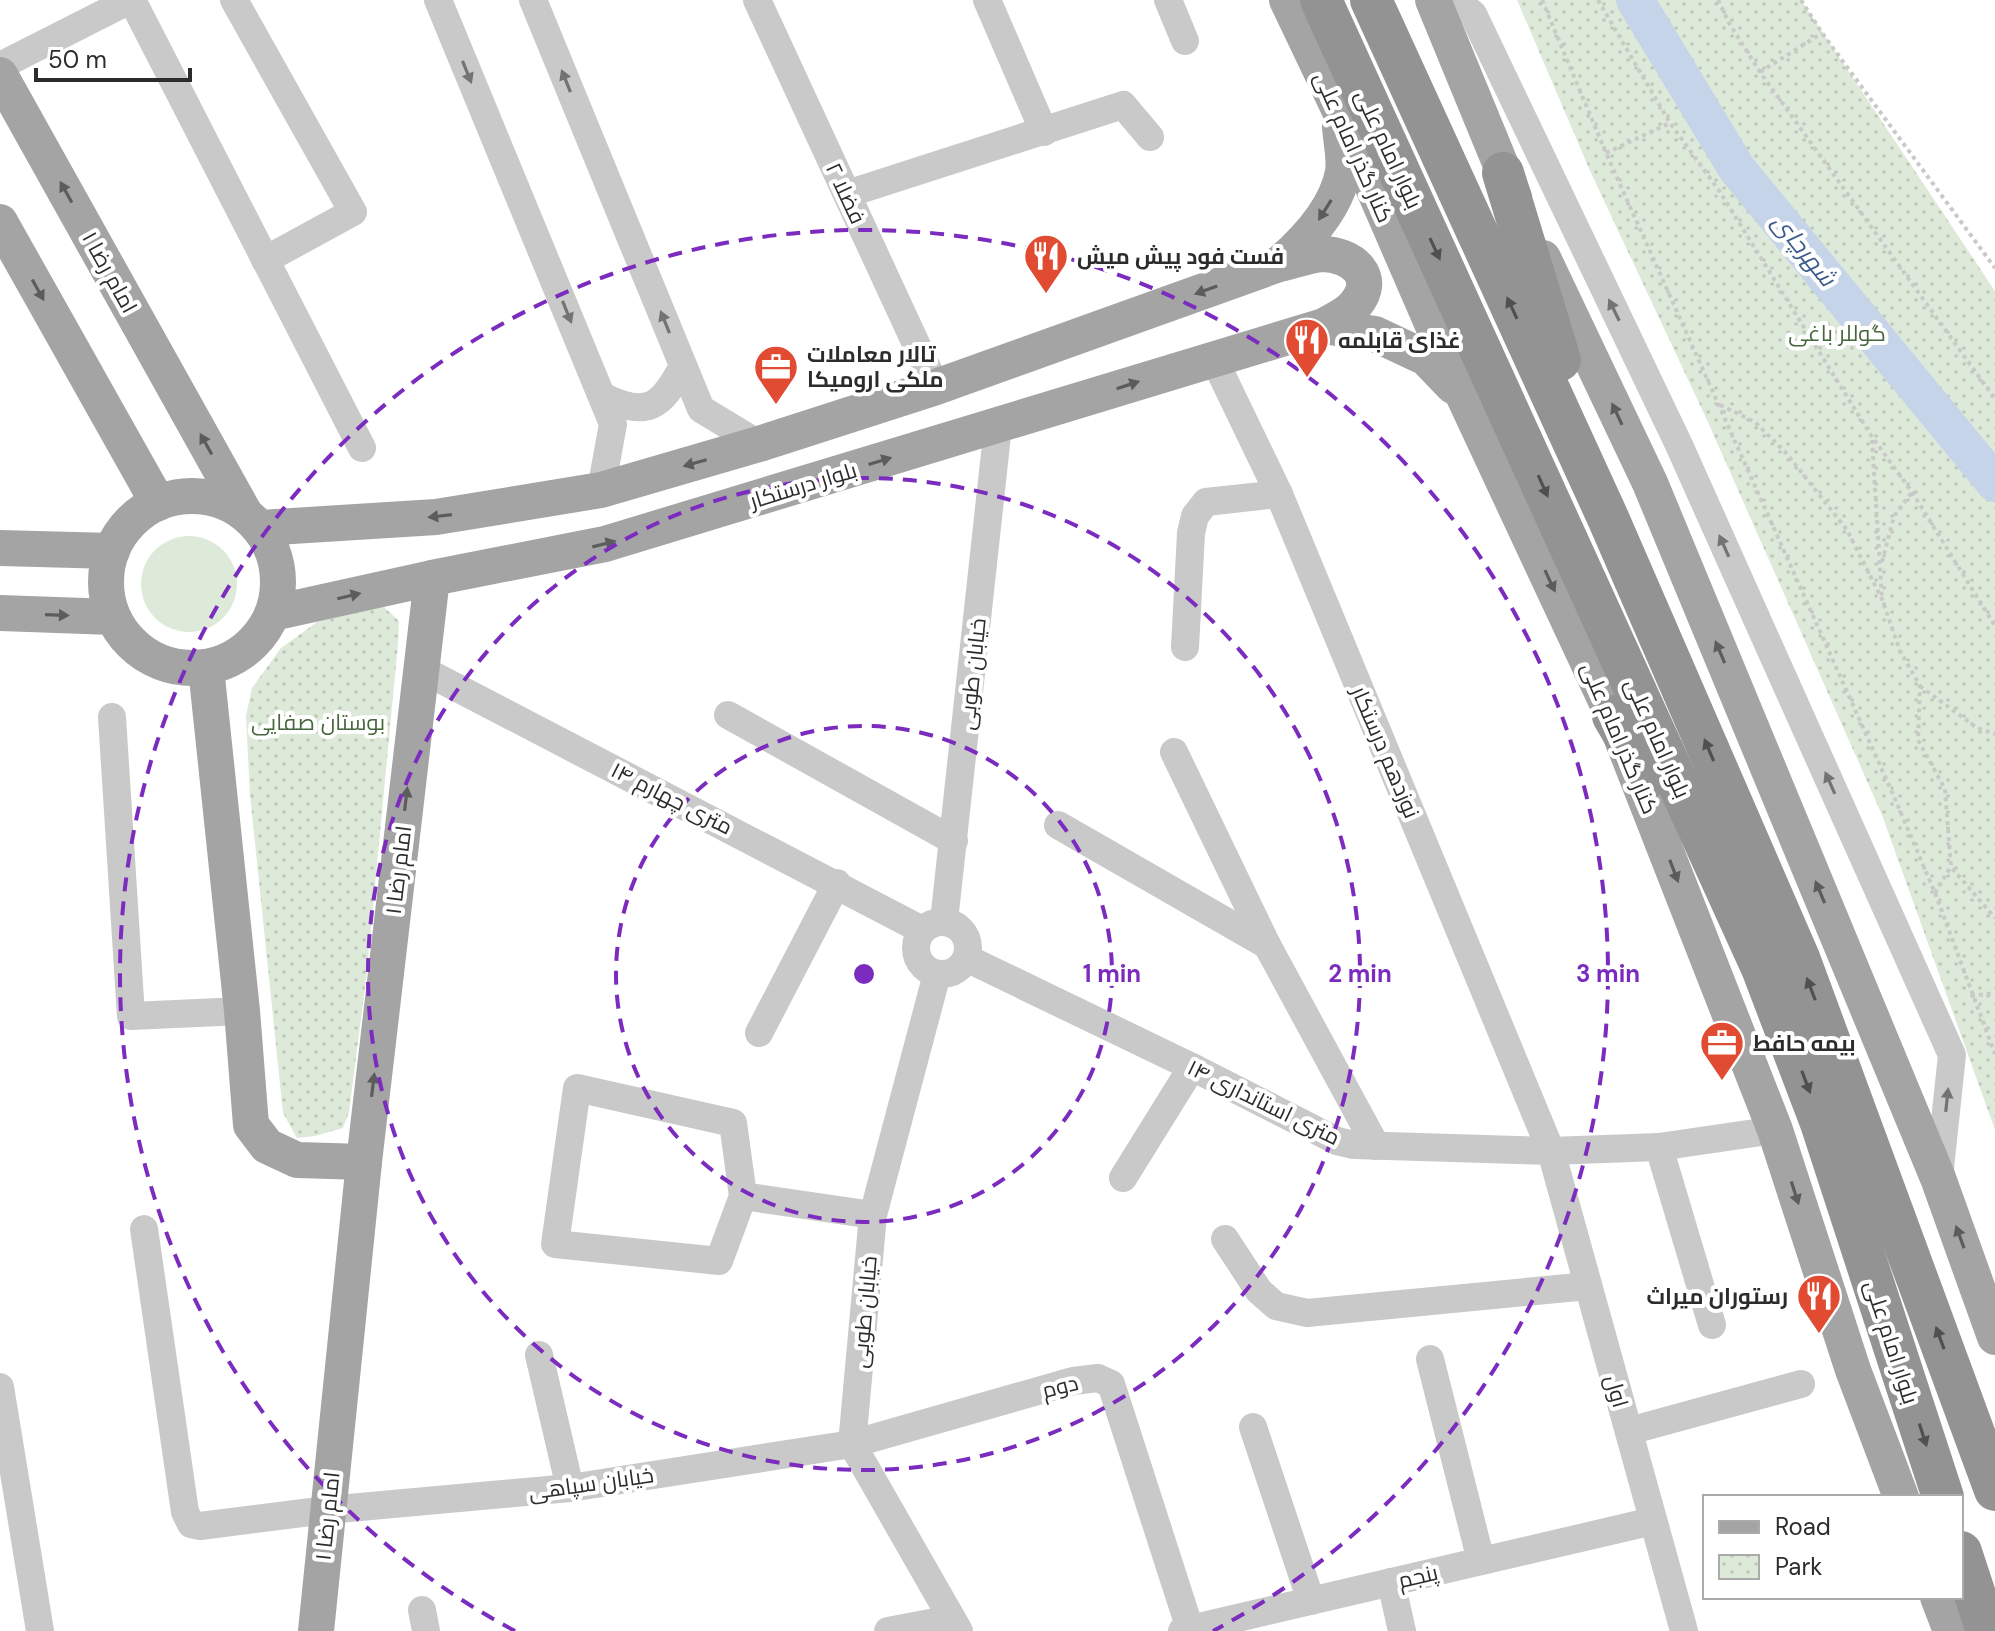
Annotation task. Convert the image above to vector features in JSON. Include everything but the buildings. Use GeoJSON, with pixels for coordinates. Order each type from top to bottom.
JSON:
{"type":"FeatureCollection","features":[{"type":"Feature","properties":{"kind":"highway","name":"بلوار امام علی"},"geometry":{"type":"LineString","coordinates":[[1321,0],[1762,968],[1821,1123],[1942,1495]]}},
{"type":"Feature","properties":{"kind":"highway","name":"بلوار امام علی"},"geometry":{"type":"LineString","coordinates":[[1371,0],[1608,518],[1799,958],[1995,1490]]}},
{"type":"Feature","properties":{"kind":"highway"},"geometry":{"type":"LineString","coordinates":[[1503,173],[1608,518]]}},
{"type":"Feature","properties":{"kind":"highway"},"geometry":{"type":"LineString","coordinates":[[1613,716],[1762,968]]}},
{"type":"Feature","properties":{"kind":"highway"},"geometry":{"type":"LineString","coordinates":[[1963,1558],[1987,1631]]}},
{"type":"Feature","properties":{"kind":"main road","name":"کنار گذر امام علی"},"geometry":{"type":"LineString","coordinates":[[1287,0],[1339,109],[1464,397],[1613,716],[1775,1130],[1853,1370],[1900,1495]]}},
{"type":"Feature","properties":{"kind":"main road"},"geometry":{"type":"LineString","coordinates":[[1433,0],[1503,173],[1650,483],[1938,1178],[1995,1337]]}},
{"type":"Feature","properties":{"kind":"main road","name":"امام رضا ۱"},"geometry":{"type":"LineString","coordinates":[[0,75],[252,520]]}},
{"type":"Feature","properties":{"kind":"main road"},"geometry":{"type":"LineString","coordinates":[[1279,264],[1307,239],[1335,195],[1344,169],[1339,109]]}},
{"type":"Feature","properties":{"kind":"main road"},"geometry":{"type":"LineString","coordinates":[[0,222],[158,503]]}},
{"type":"Feature","properties":{"kind":"main road"},"geometry":{"type":"LineString","coordinates":[[252,520],[436,517],[601,490],[759,444],[936,387],[1279,264],[1322,254],[1352,262],[1364,277],[1366,287],[1353,308],[1324,326]]}},
{"type":"Feature","properties":{"kind":"main road"},"geometry":{"type":"LineString","coordinates":[[1324,326],[1375,334],[1426,358],[1464,397]]}},
{"type":"Feature","properties":{"kind":"main road","name":"بلوار درستکار"},"geometry":{"type":"LineString","coordinates":[[273,613],[605,544],[998,426],[1213,357],[1324,326]]}},
{"type":"Feature","properties":{"kind":"main road"},"geometry":{"type":"LineString","coordinates":[[202,496],[224,501],[252,520],[272,547],[278,569],[278,591],[273,613],[262,633],[247,650],[206,668],[183,669],[161,664],[141,652],[125,637],[113,617],[107,596],[106,573],[112,551],[123,531],[138,515],[158,503],[179,497],[202,496]]}},
{"type":"Feature","properties":{"kind":"main road"},"geometry":{"type":"LineString","coordinates":[[0,548],[112,551]]}},
{"type":"Feature","properties":{"kind":"main road","name":"امام رضا ۱"},"geometry":{"type":"LineString","coordinates":[[316,1631],[364,1162],[432,578]]}},
{"type":"Feature","properties":{"kind":"main road"},"geometry":{"type":"LineString","coordinates":[[0,613],[113,617]]}},
{"type":"Feature","properties":{"kind":"main road"},"geometry":{"type":"LineString","coordinates":[[206,668],[251,1125],[267,1146],[297,1160],[364,1162]]}},
{"type":"Feature","properties":{"kind":"main road"},"geometry":{"type":"LineString","coordinates":[[1939,1599],[1951,1631]]}},
{"type":"Feature","properties":{"kind":"street"},"geometry":{"type":"LineString","coordinates":[[0,66],[131,0],[362,448]]}},
{"type":"Feature","properties":{"kind":"street"},"geometry":{"type":"LineString","coordinates":[[234,0],[353,212],[265,260]]}},
{"type":"Feature","properties":{"kind":"street"},"geometry":{"type":"LineString","coordinates":[[438,0],[613,424],[601,490]]}},
{"type":"Feature","properties":{"kind":"street"},"geometry":{"type":"LineString","coordinates":[[533,0],[701,409],[759,444]]}},
{"type":"Feature","properties":{"kind":"street","name":"فضلا ۲"},"geometry":{"type":"LineString","coordinates":[[757,0],[936,387]]}},
{"type":"Feature","properties":{"kind":"street"},"geometry":{"type":"LineString","coordinates":[[987,0],[1044,132]]}},
{"type":"Feature","properties":{"kind":"street"},"geometry":{"type":"LineString","coordinates":[[1168,0],[1185,41]]}},
{"type":"Feature","properties":{"kind":"street"},"geometry":{"type":"LineString","coordinates":[[1454,0],[1473,14],[1672,431],[1952,1055],[1938,1178]]}},
{"type":"Feature","properties":{"kind":"street"},"geometry":{"type":"LineString","coordinates":[[847,194],[1123,105],[1150,137]]}},
{"type":"Feature","properties":{"kind":"street","name":"نوزدهم درستکار"},"geometry":{"type":"LineString","coordinates":[[1213,357],[1279,494],[1551,1151]]}},
{"type":"Feature","properties":{"kind":"street"},"geometry":{"type":"LineString","coordinates":[[602,396],[626,408],[650,406],[669,393],[683,366]]}},
{"type":"Feature","properties":{"kind":"street","name":"خیابان طوبی"},"geometry":{"type":"LineString","coordinates":[[933,925],[954,841],[998,426]]}},
{"type":"Feature","properties":{"kind":"street"},"geometry":{"type":"LineString","coordinates":[[1185,647],[1191,533],[1195,516],[1206,502],[1279,494]]}},
{"type":"Feature","properties":{"kind":"street","name":"۱۴ متری چهارم"},"geometry":{"type":"LineString","coordinates":[[421,669],[837,883],[933,925]]}},
{"type":"Feature","properties":{"kind":"street"},"geometry":{"type":"LineString","coordinates":[[728,715],[954,841]]}},
{"type":"Feature","properties":{"kind":"street"},"geometry":{"type":"LineString","coordinates":[[112,717],[131,1016],[242,1011]]}},
{"type":"Feature","properties":{"kind":"street"},"geometry":{"type":"LineString","coordinates":[[1174,752],[1267,945],[1376,1146]]}},
{"type":"Feature","properties":{"kind":"street"},"geometry":{"type":"LineString","coordinates":[[1058,825],[1267,945]]}},
{"type":"Feature","properties":{"kind":"street"},"geometry":{"type":"LineString","coordinates":[[759,1033],[837,883]]}},
{"type":"Feature","properties":{"kind":"street"},"geometry":{"type":"LineString","coordinates":[[933,925],[956,925],[965,934],[968,946],[966,958],[959,968],[949,974],[937,974],[924,968],[917,956],[916,942],[933,925]]}},
{"type":"Feature","properties":{"kind":"street","name":"۱۴ متری استانداری"},"geometry":{"type":"LineString","coordinates":[[966,958],[1337,1141],[1376,1146],[1551,1151],[1659,1147],[1775,1130]]}},
{"type":"Feature","properties":{"kind":"street","name":"خیابان طوبی"},"geometry":{"type":"LineString","coordinates":[[852,1444],[873,1215],[937,974]]}},
{"type":"Feature","properties":{"kind":"street"},"geometry":{"type":"LineString","coordinates":[[1123,1178],[1192,1067]]}},
{"type":"Feature","properties":{"kind":"street"},"geometry":{"type":"LineString","coordinates":[[577,1088],[733,1123],[743,1196],[719,1261],[555,1244],[577,1088]]}},
{"type":"Feature","properties":{"kind":"street"},"geometry":{"type":"LineString","coordinates":[[1659,1147],[1712,1325]]}},
{"type":"Feature","properties":{"kind":"street","name":"اول"},"geometry":{"type":"LineString","coordinates":[[1551,1151],[1684,1631]]}},
{"type":"Feature","properties":{"kind":"street"},"geometry":{"type":"LineString","coordinates":[[743,1196],[873,1215]]}},
{"type":"Feature","properties":{"kind":"street"},"geometry":{"type":"LineString","coordinates":[[144,1229],[185,1512],[191,1524],[200,1526],[327,1510]]}},
{"type":"Feature","properties":{"kind":"street"},"geometry":{"type":"LineString","coordinates":[[1225,1239],[1259,1291],[1276,1306],[1307,1313],[1588,1286]]}},
{"type":"Feature","properties":{"kind":"street"},"geometry":{"type":"LineString","coordinates":[[539,1355],[570,1488]]}},
{"type":"Feature","properties":{"kind":"street"},"geometry":{"type":"LineString","coordinates":[[1430,1359],[1481,1561]]}},
{"type":"Feature","properties":{"kind":"street","name":"دوم"},"geometry":{"type":"LineString","coordinates":[[852,1444],[1073,1381],[1098,1378],[1111,1384],[1186,1630]]}},
{"type":"Feature","properties":{"kind":"street"},"geometry":{"type":"LineString","coordinates":[[1629,1431],[1801,1384]]}},
{"type":"Feature","properties":{"kind":"street"},"geometry":{"type":"LineString","coordinates":[[0,1387],[40,1631]]}},
{"type":"Feature","properties":{"kind":"street"},"geometry":{"type":"LineString","coordinates":[[1253,1427],[1311,1601]]}},
{"type":"Feature","properties":{"kind":"street"},"geometry":{"type":"LineString","coordinates":[[852,1444],[955,1625],[888,1631]]}},
{"type":"Feature","properties":{"kind":"street","name":"خیابان سپاهی"},"geometry":{"type":"LineString","coordinates":[[327,1510],[570,1488],[852,1444]]}},
{"type":"Feature","properties":{"kind":"street","name":"پنجم"},"geometry":{"type":"LineString","coordinates":[[1186,1630],[1653,1521]]}},
{"type":"Feature","properties":{"kind":"street"},"geometry":{"type":"LineString","coordinates":[[1391,1582],[1402,1631]]}},
{"type":"Feature","properties":{"kind":"path"},"geometry":{"type":"LineString","coordinates":[[1542,0],[1606,153],[1895,799],[1935,893],[1995,1054]]}},
{"type":"Feature","properties":{"kind":"path"},"geometry":{"type":"LineString","coordinates":[[1598,0],[1670,123],[1720,192],[1872,437],[1912,492],[1995,626]]}},
{"type":"Feature","properties":{"kind":"path"},"geometry":{"type":"LineString","coordinates":[[1718,0],[1760,72],[1995,399]]}},
{"type":"Feature","properties":{"kind":"path"},"geometry":{"type":"LineString","coordinates":[[1801,0],[1995,268]]}},
{"type":"Feature","properties":{"kind":"path"},"geometry":{"type":"LineString","coordinates":[[1760,72],[1822,33]]}},
{"type":"Feature","properties":{"kind":"path"},"geometry":{"type":"LineString","coordinates":[[1606,153],[1670,123]]}},
{"type":"Feature","properties":{"kind":"path"},"geometry":{"type":"LineString","coordinates":[[1718,404],[1755,422],[1787,454],[1847,530],[1882,599],[1900,651],[1920,686],[1977,728],[1995,734]]}},
{"type":"Feature","properties":{"kind":"path"},"geometry":{"type":"LineString","coordinates":[[1872,437],[1882,599]]}},
{"type":"Feature","properties":{"kind":"path"},"geometry":{"type":"LineString","coordinates":[[1881,566],[1894,516],[1912,492]]}},
{"type":"Feature","properties":{"kind":"path"},"geometry":{"type":"LineString","coordinates":[[1920,686],[1918,740],[1945,789],[1951,867],[1935,893]]}},
{"type":"Feature","properties":{"kind":"path"},"geometry":{"type":"LineString","coordinates":[[1951,867],[1995,918]]}},
{"type":"Feature","properties":{"kind":"path"},"geometry":{"type":"LineString","coordinates":[[1971,996],[1995,993]]}},
{"type":"Feature","properties":{"kind":"green space","name":"گوللر باغی"},"geometry":{"type":"Polygon","coordinates":[[[1517,0],[1801,0],[1995,291],[1995,1130],[1882,815],[1707,420],[1591,173],[1517,0]]]}},
{"type":"Feature","properties":{"kind":"green space"},"geometry":{"type":"Polygon","coordinates":[[[189,536],[207,540],[223,550],[233,566],[237,584],[233,602],[223,618],[207,628],[189,632],[171,628],[155,618],[145,602],[141,584],[145,566],[155,550],[171,540],[189,536]]]}},
{"type":"Feature","properties":{"kind":"green space","name":"بوستان صفایی"},"geometry":{"type":"Polygon","coordinates":[[[383,606],[399,621],[398,644],[366,980],[349,1112],[343,1128],[297,1138],[283,1113],[250,795],[246,716],[252,688],[281,648],[331,612],[383,606]]]}},
{"type":"Feature","properties":{"kind":"waterway","name":"شهرچای"},"geometry":{"type":"LineString","coordinates":[[1635,0],[1737,169],[1995,483]]}},
{"type":"Feature","properties":{"kind":"place","name":"فست فود پیش میش"},"geometry":{"type":"Point","coordinates":[1046,295]}},
{"type":"Feature","properties":{"kind":"place","name":"غذای قابلمه"},"geometry":{"type":"Point","coordinates":[1307,379]}},
{"type":"Feature","properties":{"kind":"place","name":"تالار معاملات ملکی ارومیکا"},"geometry":{"type":"Point","coordinates":[776,406]}},
{"type":"Feature","properties":{"kind":"place","name":"بیمه حافط"},"geometry":{"type":"Point","coordinates":[1722,1082]}},
{"type":"Feature","properties":{"kind":"place","name":"رستوران میراث"},"geometry":{"type":"Point","coordinates":[1819,1335]}}]}
